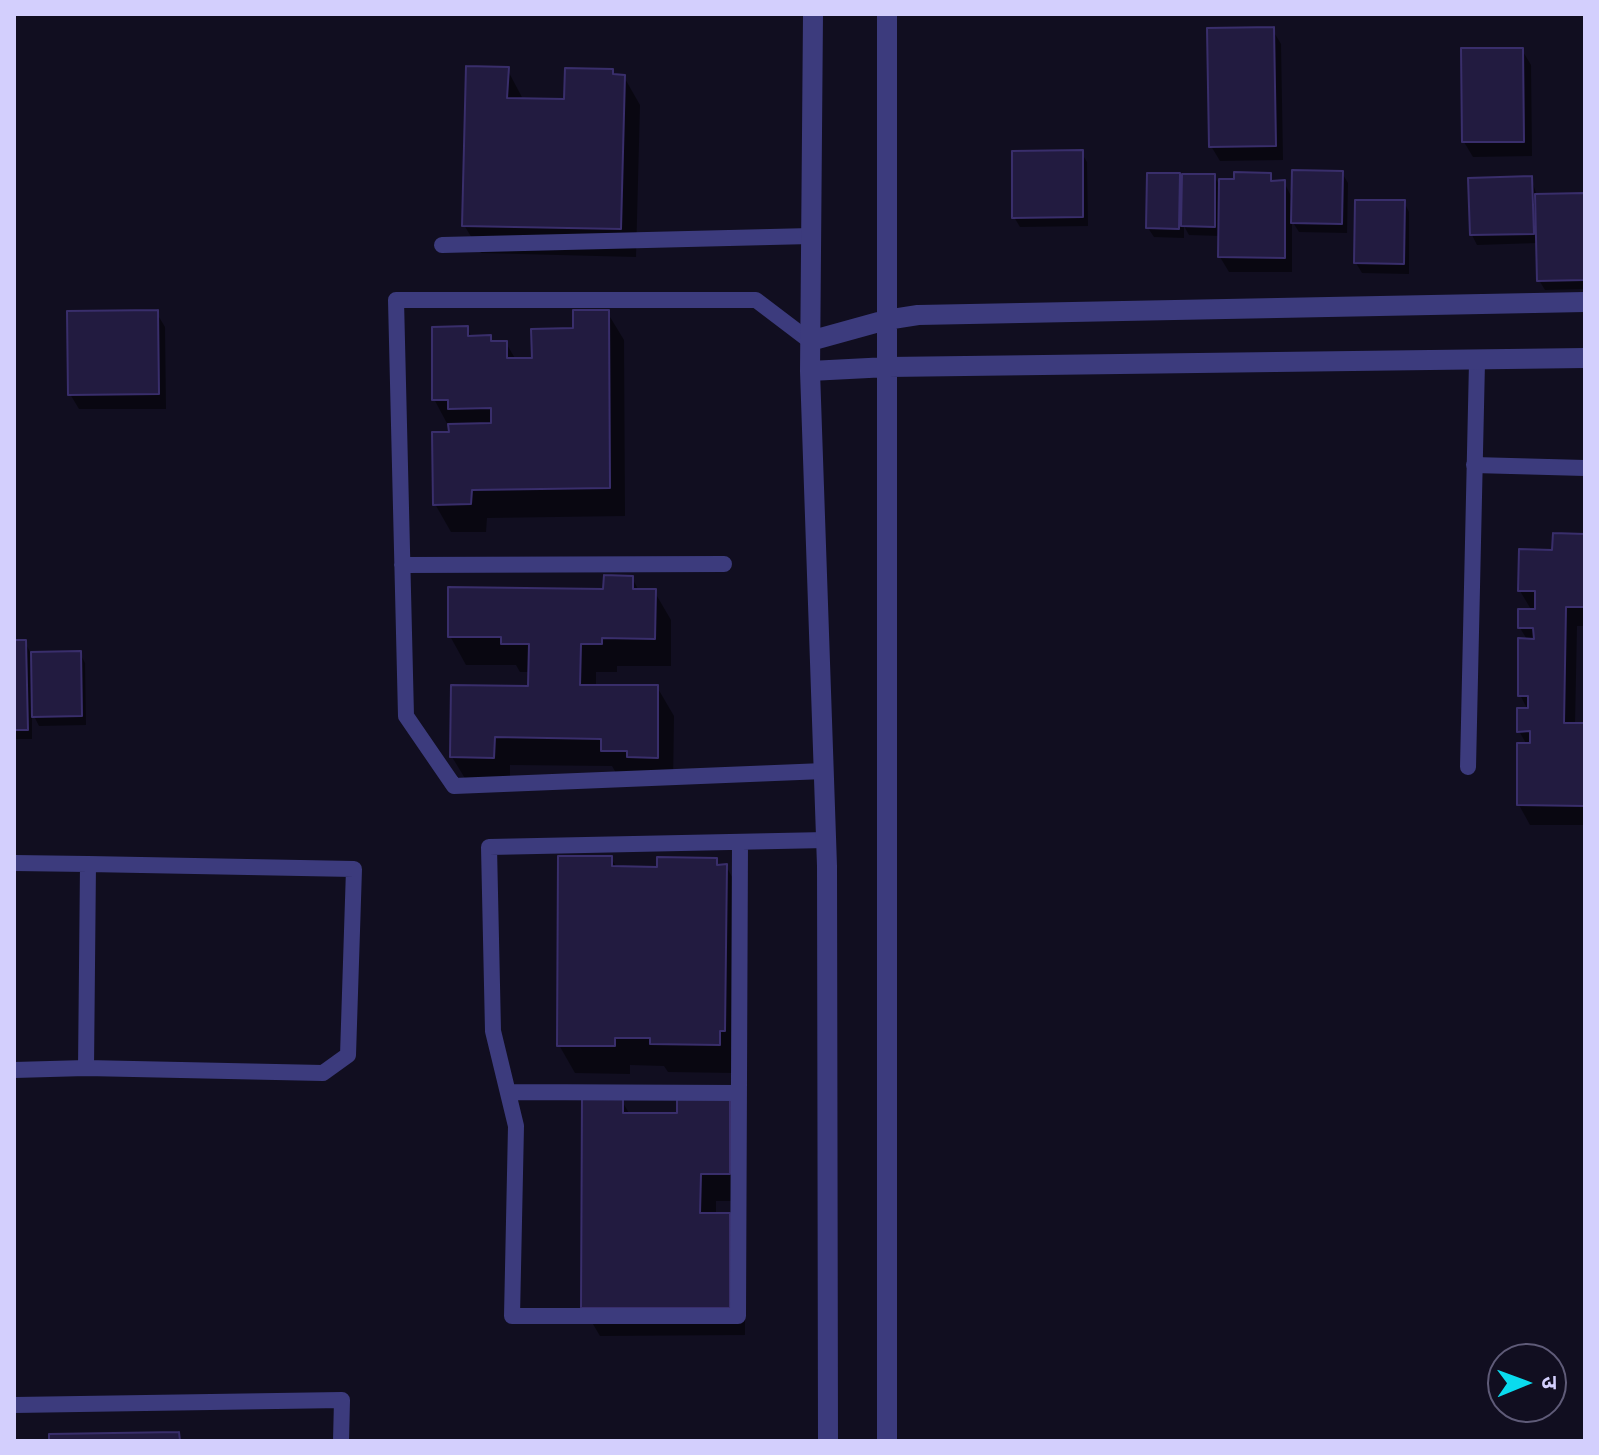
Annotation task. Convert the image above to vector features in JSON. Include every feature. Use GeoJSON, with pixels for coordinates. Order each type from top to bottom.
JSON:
{"type":"FeatureCollection","features":[{"type":"Feature","properties":{"kind":"street"},"geometry":{"type":"LineString","coordinates":[[813,14],[810,371],[826,840],[828,1441]]}},
{"type":"Feature","properties":{"kind":"street"},"geometry":{"type":"LineString","coordinates":[[887,14],[887,1441]]}},
{"type":"Feature","properties":{"kind":"street"},"geometry":{"type":"LineString","coordinates":[[810,341],[886,320],[918,315],[1585,302]]}},
{"type":"Feature","properties":{"kind":"street"},"geometry":{"type":"LineString","coordinates":[[810,371],[888,367],[1477,362],[1585,358]]}},
{"type":"Feature","properties":{"kind":"lane"},"geometry":{"type":"LineString","coordinates":[[442,245],[811,236]]}},
{"type":"Feature","properties":{"kind":"lane"},"geometry":{"type":"LineString","coordinates":[[810,341],[756,300],[396,300],[406,716],[454,786],[824,771]]}},
{"type":"Feature","properties":{"kind":"lane"},"geometry":{"type":"LineString","coordinates":[[1468,767],[1477,362]]}},
{"type":"Feature","properties":{"kind":"lane"},"geometry":{"type":"LineString","coordinates":[[1474,465],[1585,468]]}},
{"type":"Feature","properties":{"kind":"lane"},"geometry":{"type":"LineString","coordinates":[[402,565],[724,564]]}},
{"type":"Feature","properties":{"kind":"lane"},"geometry":{"type":"LineString","coordinates":[[740,842],[738,1316],[512,1316],[516,1126],[493,1031],[489,847],[826,840]]}},
{"type":"Feature","properties":{"kind":"lane"},"geometry":{"type":"LineString","coordinates":[[14,863],[354,869],[348,1055],[323,1073],[86,1068],[14,1070]]}},
{"type":"Feature","properties":{"kind":"lane"},"geometry":{"type":"LineString","coordinates":[[86,1068],[88,864]]}},
{"type":"Feature","properties":{"kind":"lane"},"geometry":{"type":"LineString","coordinates":[[508,1092],[739,1093]]}},
{"type":"Feature","properties":{"kind":"lane"},"geometry":{"type":"LineString","coordinates":[[14,1405],[342,1400],[341,1441]]}},
{"type":"Feature","properties":{"kind":"building"},"geometry":{"type":"Polygon","coordinates":[[[1274,27],[1276,146],[1209,147],[1207,28],[1274,27]]]}},
{"type":"Feature","properties":{"kind":"building"},"geometry":{"type":"Polygon","coordinates":[[[1461,48],[1523,48],[1524,142],[1462,142],[1461,48]]]}},
{"type":"Feature","properties":{"kind":"building"},"geometry":{"type":"Polygon","coordinates":[[[466,66],[509,67],[507,98],[564,99],[565,68],[613,69],[613,74],[625,75],[621,229],[462,226],[466,66]]]}},
{"type":"Feature","properties":{"kind":"building"},"geometry":{"type":"Polygon","coordinates":[[[1083,150],[1083,217],[1012,218],[1012,151],[1083,150]]]}},
{"type":"Feature","properties":{"kind":"building"},"geometry":{"type":"Polygon","coordinates":[[[1292,170],[1343,171],[1342,224],[1291,223],[1292,170]]]}},
{"type":"Feature","properties":{"kind":"building"},"geometry":{"type":"Polygon","coordinates":[[[1234,172],[1271,173],[1271,181],[1285,180],[1285,258],[1218,257],[1219,179],[1234,179],[1234,172]]]}},
{"type":"Feature","properties":{"kind":"building"},"geometry":{"type":"Polygon","coordinates":[[[1147,173],[1180,173],[1179,229],[1146,228],[1147,173]]]}},
{"type":"Feature","properties":{"kind":"building"},"geometry":{"type":"Polygon","coordinates":[[[1182,174],[1215,174],[1215,227],[1181,226],[1182,174]]]}},
{"type":"Feature","properties":{"kind":"building"},"geometry":{"type":"Polygon","coordinates":[[[1532,176],[1534,234],[1470,235],[1468,178],[1532,176]]]}},
{"type":"Feature","properties":{"kind":"building"},"geometry":{"type":"Polygon","coordinates":[[[1585,193],[1585,280],[1537,281],[1535,194],[1585,193]]]}},
{"type":"Feature","properties":{"kind":"building"},"geometry":{"type":"Polygon","coordinates":[[[1355,200],[1405,200],[1404,264],[1354,263],[1355,200]]]}},
{"type":"Feature","properties":{"kind":"building"},"geometry":{"type":"Polygon","coordinates":[[[158,310],[159,394],[68,395],[67,311],[158,310]]]}},
{"type":"Feature","properties":{"kind":"building"},"geometry":{"type":"Polygon","coordinates":[[[573,310],[609,310],[610,488],[472,490],[471,504],[433,505],[432,432],[449,432],[448,424],[491,423],[491,408],[448,409],[448,400],[432,400],[432,327],[468,326],[468,336],[491,335],[491,341],[507,341],[507,358],[532,358],[531,329],[573,328],[573,310]]]}},
{"type":"Feature","properties":{"kind":"building"},"geometry":{"type":"Polygon","coordinates":[[[1553,533],[1585,534],[1585,607],[1566,607],[1564,723],[1585,723],[1585,806],[1517,805],[1517,743],[1530,743],[1530,731],[1517,732],[1517,708],[1528,708],[1528,696],[1518,696],[1518,638],[1534,639],[1533,628],[1518,628],[1518,609],[1535,609],[1535,591],[1518,591],[1519,549],[1552,550],[1553,533]]]}},
{"type":"Feature","properties":{"kind":"building"},"geometry":{"type":"Polygon","coordinates":[[[604,575],[633,576],[633,589],[656,589],[655,639],[602,638],[602,644],[581,644],[580,685],[658,685],[658,758],[627,757],[627,751],[601,751],[601,739],[495,737],[494,758],[450,757],[451,685],[528,686],[529,644],[501,644],[501,637],[448,637],[448,587],[603,589],[604,575]]]}},
{"type":"Feature","properties":{"kind":"building"},"geometry":{"type":"Polygon","coordinates":[[[14,640],[26,640],[28,730],[14,730],[14,640]]]}},
{"type":"Feature","properties":{"kind":"building"},"geometry":{"type":"Polygon","coordinates":[[[81,651],[82,716],[32,717],[31,652],[81,651]]]}},
{"type":"Feature","properties":{"kind":"building"},"geometry":{"type":"Polygon","coordinates":[[[558,856],[612,856],[612,866],[657,867],[657,857],[717,858],[717,865],[727,864],[725,1031],[720,1031],[720,1045],[650,1044],[650,1038],[615,1038],[615,1046],[557,1046],[558,856]]]}},
{"type":"Feature","properties":{"kind":"building"},"geometry":{"type":"Polygon","coordinates":[[[582,1099],[623,1099],[623,1113],[677,1113],[677,1099],[730,1099],[730,1174],[701,1174],[700,1213],[730,1213],[730,1308],[581,1308],[582,1099]]]}},
{"type":"Feature","properties":{"kind":"building"},"geometry":{"type":"Polygon","coordinates":[[[179,1432],[180,1441],[49,1441],[49,1434],[179,1432]]]}}]}
